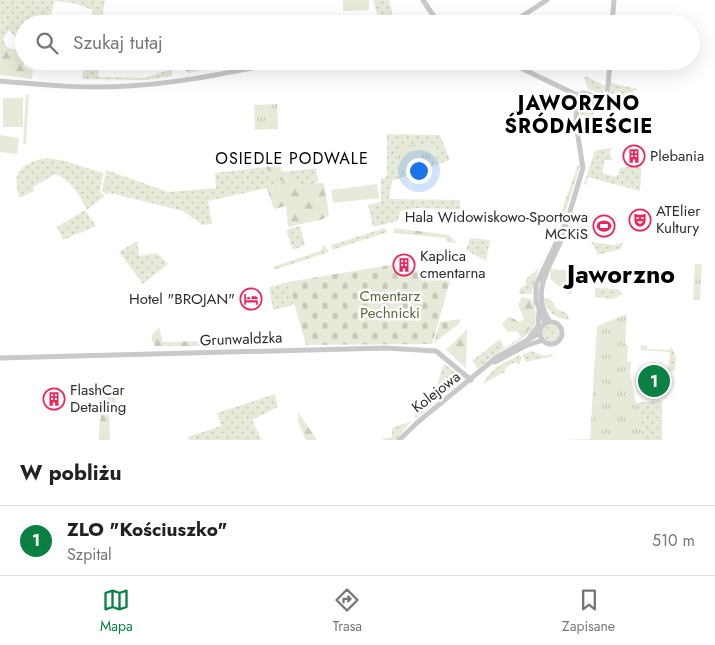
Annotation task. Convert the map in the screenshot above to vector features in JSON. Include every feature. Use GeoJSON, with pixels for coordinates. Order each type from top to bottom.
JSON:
{"type":"FeatureCollection","features":[{"type":"Feature","properties":{"kind":"street"},"geometry":{"type":"LineString","coordinates":[[423,0],[433,15]]}},
{"type":"Feature","properties":{"kind":"street"},"geometry":{"type":"LineString","coordinates":[[524,15],[547,0]]}},
{"type":"Feature","properties":{"kind":"street"},"geometry":{"type":"LineString","coordinates":[[613,15],[614,0]]}},
{"type":"Feature","properties":{"kind":"street"},"geometry":{"type":"LineString","coordinates":[[0,81],[59,87],[130,86],[189,80],[241,70]]}},
{"type":"Feature","properties":{"kind":"street"},"geometry":{"type":"LineString","coordinates":[[525,70],[577,95],[583,93],[607,99],[609,70]]}},
{"type":"Feature","properties":{"kind":"street"},"geometry":{"type":"LineString","coordinates":[[548,323],[540,296],[541,285],[563,238],[583,164],[576,124],[577,95]]}},
{"type":"Feature","properties":{"kind":"street"},"geometry":{"type":"LineString","coordinates":[[526,341],[538,326],[538,306],[535,291],[538,278],[568,218]]}},
{"type":"Feature","properties":{"kind":"street"},"geometry":{"type":"LineString","coordinates":[[538,306],[548,323]]}},
{"type":"Feature","properties":{"kind":"street"},"geometry":{"type":"LineString","coordinates":[[548,323],[559,324],[562,336],[552,344],[543,340],[540,334],[548,323]]}},
{"type":"Feature","properties":{"kind":"street","name":"Kolejowa"},"geometry":{"type":"LineString","coordinates":[[399,440],[417,422],[507,350],[540,334]]}},
{"type":"Feature","properties":{"kind":"street","name":"Kolejowa"},"geometry":{"type":"LineString","coordinates":[[490,365],[525,346],[543,340]]}},
{"type":"Feature","properties":{"kind":"street","name":"Grunwaldzka"},"geometry":{"type":"LineString","coordinates":[[0,358],[378,348],[429,350],[443,355],[471,380]]}},
{"type":"Feature","properties":{"kind":"green space"},"geometry":{"type":"Polygon","coordinates":[[[0,0],[105,0],[102,15],[92,15],[93,10],[73,3],[54,1],[51,15],[15,15],[15,36],[9,30],[3,39],[7,48],[0,56],[0,0]]]}},
{"type":"Feature","properties":{"kind":"green space"},"geometry":{"type":"Polygon","coordinates":[[[343,0],[369,0],[369,10],[343,11],[343,0]]]}},
{"type":"Feature","properties":{"kind":"green space"},"geometry":{"type":"Polygon","coordinates":[[[373,0],[389,0],[393,15],[377,15],[373,0]]]}},
{"type":"Feature","properties":{"kind":"green space"},"geometry":{"type":"Polygon","coordinates":[[[7,48],[15,49],[15,70],[31,70],[33,71],[32,79],[0,75],[0,56],[7,48]]]}},
{"type":"Feature","properties":{"kind":"green space"},"geometry":{"type":"Polygon","coordinates":[[[84,70],[98,70],[98,77],[145,78],[172,70],[172,76],[145,80],[82,79],[84,70]]]}},
{"type":"Feature","properties":{"kind":"green space"},"geometry":{"type":"Polygon","coordinates":[[[185,70],[204,70],[188,73],[185,70]]]}},
{"type":"Feature","properties":{"kind":"green space"},"geometry":{"type":"Polygon","coordinates":[[[585,76],[606,86],[605,90],[603,90],[604,95],[589,90],[584,78],[585,76]]]}},
{"type":"Feature","properties":{"kind":"green space"},"geometry":{"type":"Polygon","coordinates":[[[611,83],[638,89],[630,93],[626,100],[615,97],[616,91],[611,96],[611,83]]]}},
{"type":"Feature","properties":{"kind":"green space"},"geometry":{"type":"Polygon","coordinates":[[[26,94],[29,95],[26,144],[23,144],[26,94]]]}},
{"type":"Feature","properties":{"kind":"green space"},"geometry":{"type":"Polygon","coordinates":[[[582,95],[588,96],[586,99],[607,104],[590,106],[582,117],[578,118],[582,95]]]}},
{"type":"Feature","properties":{"kind":"green space"},"geometry":{"type":"Polygon","coordinates":[[[3,98],[23,98],[23,127],[3,127],[3,98]]]}},
{"type":"Feature","properties":{"kind":"green space"},"geometry":{"type":"Polygon","coordinates":[[[277,104],[278,129],[255,130],[254,105],[277,104]]]}},
{"type":"Feature","properties":{"kind":"green space"},"geometry":{"type":"Polygon","coordinates":[[[595,106],[593,117],[595,131],[604,136],[592,135],[593,119],[586,116],[582,129],[584,114],[595,106]]]}},
{"type":"Feature","properties":{"kind":"green space"},"geometry":{"type":"Polygon","coordinates":[[[387,134],[440,135],[450,160],[392,181],[389,199],[460,200],[460,209],[416,208],[400,211],[398,221],[373,227],[368,205],[381,202],[381,178],[385,178],[387,174],[387,134]]]}},
{"type":"Feature","properties":{"kind":"green space"},"geometry":{"type":"Polygon","coordinates":[[[0,135],[19,138],[17,154],[0,152],[0,135]]]}},
{"type":"Feature","properties":{"kind":"green space"},"geometry":{"type":"Polygon","coordinates":[[[434,143],[440,156],[392,169],[396,165],[394,163],[401,146],[434,143]]]}},
{"type":"Feature","properties":{"kind":"green space"},"geometry":{"type":"Polygon","coordinates":[[[613,148],[610,151],[611,158],[614,160],[605,160],[602,173],[617,177],[620,168],[642,161],[640,191],[588,177],[586,185],[584,184],[594,153],[597,150],[613,148]]]}},
{"type":"Feature","properties":{"kind":"green space"},"geometry":{"type":"Polygon","coordinates":[[[47,158],[65,161],[103,173],[100,192],[105,196],[87,210],[74,189],[55,174],[33,187],[34,191],[20,198],[16,181],[20,170],[31,163],[47,158]]]}},
{"type":"Feature","properties":{"kind":"green space"},"geometry":{"type":"Polygon","coordinates":[[[279,160],[282,172],[302,184],[324,183],[329,215],[323,219],[288,227],[286,206],[274,209],[267,188],[285,186],[284,182],[271,174],[265,161],[279,160]]]}},
{"type":"Feature","properties":{"kind":"green space"},"geometry":{"type":"Polygon","coordinates":[[[581,163],[565,213],[561,212],[578,165],[581,163]]]}},
{"type":"Feature","properties":{"kind":"green space"},"geometry":{"type":"Polygon","coordinates":[[[265,167],[282,172],[316,168],[318,183],[267,188],[208,201],[212,224],[203,225],[183,211],[110,193],[107,195],[102,191],[106,170],[169,192],[216,188],[215,173],[265,167]]]}},
{"type":"Feature","properties":{"kind":"green space"},"geometry":{"type":"Polygon","coordinates":[[[377,184],[379,198],[333,203],[331,190],[377,184]]]}},
{"type":"Feature","properties":{"kind":"green space"},"geometry":{"type":"Polygon","coordinates":[[[85,210],[96,226],[63,240],[57,227],[85,210]]]}},
{"type":"Feature","properties":{"kind":"green space"},"geometry":{"type":"Polygon","coordinates":[[[300,226],[305,245],[293,250],[286,230],[300,226]]]}},
{"type":"Feature","properties":{"kind":"green space"},"geometry":{"type":"Polygon","coordinates":[[[385,228],[388,232],[332,250],[331,245],[385,228]]]}},
{"type":"Feature","properties":{"kind":"green space"},"geometry":{"type":"Polygon","coordinates":[[[394,228],[449,235],[457,243],[446,242],[446,238],[394,233],[394,228]]]}},
{"type":"Feature","properties":{"kind":"green space"},"geometry":{"type":"Polygon","coordinates":[[[470,238],[490,240],[486,261],[466,250],[470,238]]]}},
{"type":"Feature","properties":{"kind":"green space"},"geometry":{"type":"Polygon","coordinates":[[[137,241],[139,256],[157,253],[168,264],[143,284],[119,252],[137,241]]]}},
{"type":"Feature","properties":{"kind":"green space"},"geometry":{"type":"Polygon","coordinates":[[[591,242],[614,245],[623,242],[621,249],[598,255],[591,242]]]}},
{"type":"Feature","properties":{"kind":"green space"},"geometry":{"type":"Polygon","coordinates":[[[324,245],[329,252],[274,270],[273,267],[320,251],[324,245]]]}},
{"type":"Feature","properties":{"kind":"green space","name":"Cmentarz Pechnicki"},"geometry":{"type":"Polygon","coordinates":[[[405,256],[407,268],[450,281],[432,344],[306,345],[288,282],[396,264],[395,259],[405,256]]]}},
{"type":"Feature","properties":{"kind":"green space"},"geometry":{"type":"Polygon","coordinates":[[[695,264],[702,264],[700,300],[693,300],[695,264]]]}},
{"type":"Feature","properties":{"kind":"green space"},"geometry":{"type":"Polygon","coordinates":[[[539,268],[531,294],[519,294],[520,289],[526,284],[526,279],[539,268]]]}},
{"type":"Feature","properties":{"kind":"green space"},"geometry":{"type":"Polygon","coordinates":[[[550,269],[576,271],[577,285],[573,287],[571,295],[551,280],[550,269]]]}},
{"type":"Feature","properties":{"kind":"green space"},"geometry":{"type":"Polygon","coordinates":[[[288,282],[294,305],[273,310],[269,287],[288,282]]]}},
{"type":"Feature","properties":{"kind":"green space"},"geometry":{"type":"Polygon","coordinates":[[[595,288],[618,289],[623,294],[613,299],[595,297],[595,288]]]}},
{"type":"Feature","properties":{"kind":"green space"},"geometry":{"type":"Polygon","coordinates":[[[522,297],[531,299],[534,320],[529,330],[521,338],[517,331],[508,332],[502,325],[509,316],[519,322],[524,319],[518,304],[522,297]]]}},
{"type":"Feature","properties":{"kind":"green space"},"geometry":{"type":"Polygon","coordinates":[[[543,298],[550,299],[557,309],[567,313],[569,320],[553,314],[543,298]]]}},
{"type":"Feature","properties":{"kind":"green space"},"geometry":{"type":"Polygon","coordinates":[[[533,300],[536,318],[535,324],[528,334],[500,351],[478,368],[472,361],[500,339],[504,348],[526,334],[533,319],[533,300]]]}},
{"type":"Feature","properties":{"kind":"green space"},"geometry":{"type":"Polygon","coordinates":[[[627,314],[625,344],[628,345],[627,361],[631,362],[630,374],[643,440],[564,440],[590,439],[597,326],[627,314]]]}},
{"type":"Feature","properties":{"kind":"green space"},"geometry":{"type":"Polygon","coordinates":[[[460,319],[460,323],[434,343],[440,322],[460,319]]]}},
{"type":"Feature","properties":{"kind":"green space"},"geometry":{"type":"Polygon","coordinates":[[[551,325],[559,333],[551,341],[543,333],[551,325]]]}},
{"type":"Feature","properties":{"kind":"green space"},"geometry":{"type":"Polygon","coordinates":[[[159,327],[163,342],[204,341],[204,346],[155,346],[152,341],[152,335],[159,327]]]}},
{"type":"Feature","properties":{"kind":"green space"},"geometry":{"type":"Polygon","coordinates":[[[467,329],[466,368],[446,350],[467,329]]]}},
{"type":"Feature","properties":{"kind":"green space"},"geometry":{"type":"Polygon","coordinates":[[[240,340],[240,343],[228,346],[208,347],[208,341],[240,340]]]}},
{"type":"Feature","properties":{"kind":"green space"},"geometry":{"type":"Polygon","coordinates":[[[641,345],[647,346],[647,349],[670,350],[670,347],[672,348],[676,357],[675,371],[668,372],[670,352],[640,350],[641,345]]]}},
{"type":"Feature","properties":{"kind":"green space"},"geometry":{"type":"Polygon","coordinates":[[[531,351],[545,356],[552,354],[553,356],[526,362],[522,355],[531,351]]]}},
{"type":"Feature","properties":{"kind":"green space"},"geometry":{"type":"Polygon","coordinates":[[[520,355],[522,358],[519,365],[515,362],[505,368],[506,371],[483,384],[494,370],[520,355]]]}},
{"type":"Feature","properties":{"kind":"green space"},"geometry":{"type":"Polygon","coordinates":[[[622,362],[631,362],[630,374],[636,403],[662,400],[662,440],[636,440],[622,362]]]}},
{"type":"Feature","properties":{"kind":"green space"},"geometry":{"type":"Polygon","coordinates":[[[444,363],[459,376],[459,383],[415,419],[414,413],[417,415],[431,405],[444,363]]]}},
{"type":"Feature","properties":{"kind":"green space"},"geometry":{"type":"Polygon","coordinates":[[[109,386],[116,401],[115,405],[109,410],[110,440],[99,440],[102,392],[109,386]]]}},
{"type":"Feature","properties":{"kind":"green space"},"geometry":{"type":"Polygon","coordinates":[[[275,394],[278,407],[252,420],[262,440],[189,440],[188,437],[221,426],[217,413],[275,394]]]}},
{"type":"Feature","properties":{"kind":"green space"},"geometry":{"type":"Polygon","coordinates":[[[298,412],[317,440],[306,440],[299,425],[298,412]]]}},
{"type":"Feature","properties":{"kind":"green space"},"geometry":{"type":"Polygon","coordinates":[[[411,421],[396,440],[380,440],[392,437],[392,428],[411,421]]]}},
{"type":"Feature","properties":{"kind":"place","name":"Plebania"},"geometry":{"type":"Point","coordinates":[634,156]}},
{"type":"Feature","properties":{"kind":"place","name":"ATElier Kultury"},"geometry":{"type":"Point","coordinates":[640,220]}},
{"type":"Feature","properties":{"kind":"place","name":"Hala Widowiskowo-Sportowa MCKiS"},"geometry":{"type":"Point","coordinates":[604,226]}},
{"type":"Feature","properties":{"kind":"place","name":"Kaplica cmentarna"},"geometry":{"type":"Point","coordinates":[404,265]}},
{"type":"Feature","properties":{"kind":"place","name":"Hotel \"BROJAN\""},"geometry":{"type":"Point","coordinates":[251,299]}},
{"type":"Feature","properties":{"kind":"place","name":"ZLO \"Kościuszko\""},"geometry":{"type":"Point","coordinates":[654,381]}},
{"type":"Feature","properties":{"kind":"place","name":"FlashCar Detailing"},"geometry":{"type":"Point","coordinates":[54,399]}},
{"type":"Feature","properties":{"kind":"district","name":"JAWORZNO ŚRÓDMIEŚCIE"},"geometry":{"type":"Point","coordinates":[579,114]}},
{"type":"Feature","properties":{"kind":"district","name":"OSIEDLE PODWALE"},"geometry":{"type":"Point","coordinates":[292,158]}},
{"type":"Feature","properties":{"kind":"district","name":"Jaworzno"},"geometry":{"type":"Point","coordinates":[621,274]}}]}
